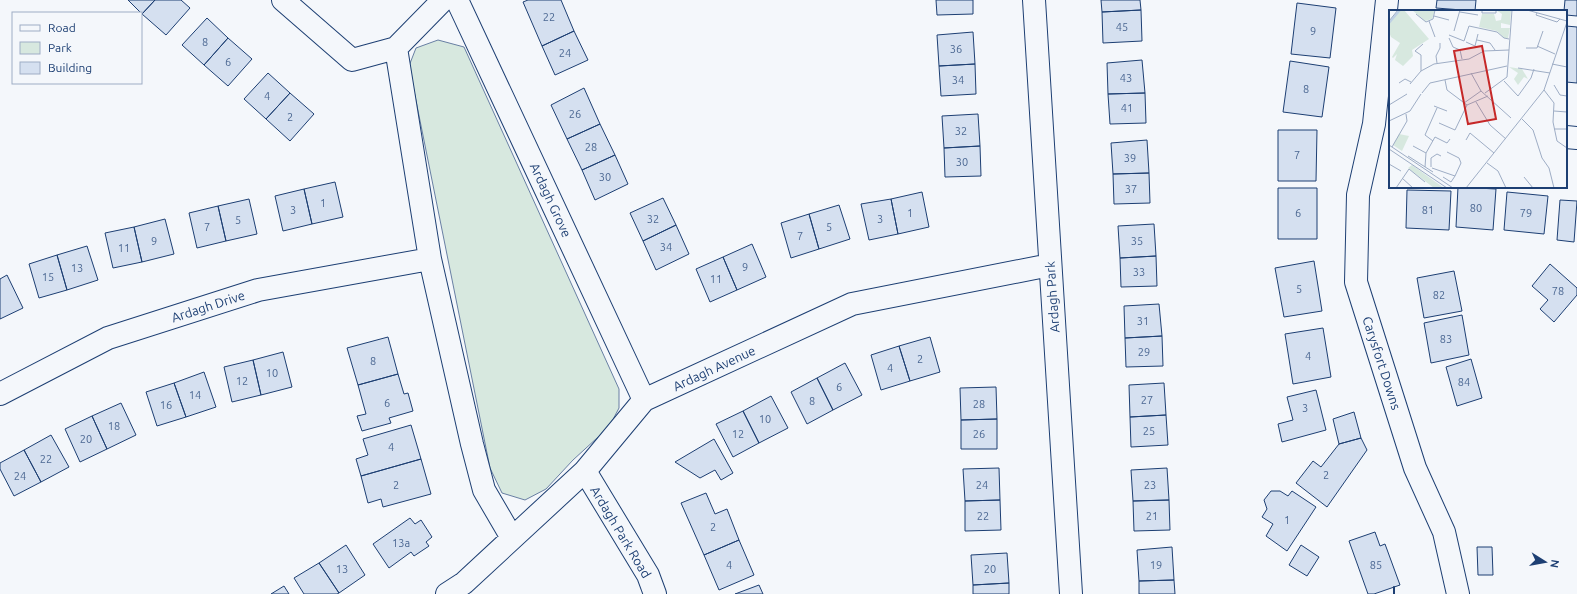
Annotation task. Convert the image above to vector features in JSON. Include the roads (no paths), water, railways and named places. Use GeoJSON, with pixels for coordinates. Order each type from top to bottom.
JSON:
{"type":"FeatureCollection","features":[{"type":"Feature","properties":{"kind":"street"},"geometry":{"type":"LineString","coordinates":[[283,0],[352,60],[396,48],[443,0]]}},
{"type":"Feature","properties":{"kind":"street","name":"Ardagh Grove"},"geometry":{"type":"LineString","coordinates":[[457,0],[644,400]]}},
{"type":"Feature","properties":{"kind":"street","name":"Ardagh Park"},"geometry":{"type":"LineString","coordinates":[[1034,0],[1072,594]]}},
{"type":"Feature","properties":{"kind":"street","name":"Carysfort Downs"},"geometry":{"type":"LineString","coordinates":[[1387,0],[1382,126],[1358,195],[1356,282],[1415,468],[1444,532],[1458,594]]}},
{"type":"Feature","properties":{"kind":"street"},"geometry":{"type":"LineString","coordinates":[[396,48],[430,259],[472,444],[484,490],[512,538]]}},
{"type":"Feature","properties":{"kind":"street","name":"Ardagh Drive"},"geometry":{"type":"LineString","coordinates":[[0,394],[108,338],[258,290],[430,259]]}},
{"type":"Feature","properties":{"kind":"street","name":"Ardagh Avenue"},"geometry":{"type":"LineString","coordinates":[[447,594],[464,583],[585,471],[644,400],[852,304],[1050,265]]}},
{"type":"Feature","properties":{"kind":"street","name":"Ardagh Park Road"},"geometry":{"type":"LineString","coordinates":[[585,471],[648,575],[655,594]]}}]}
